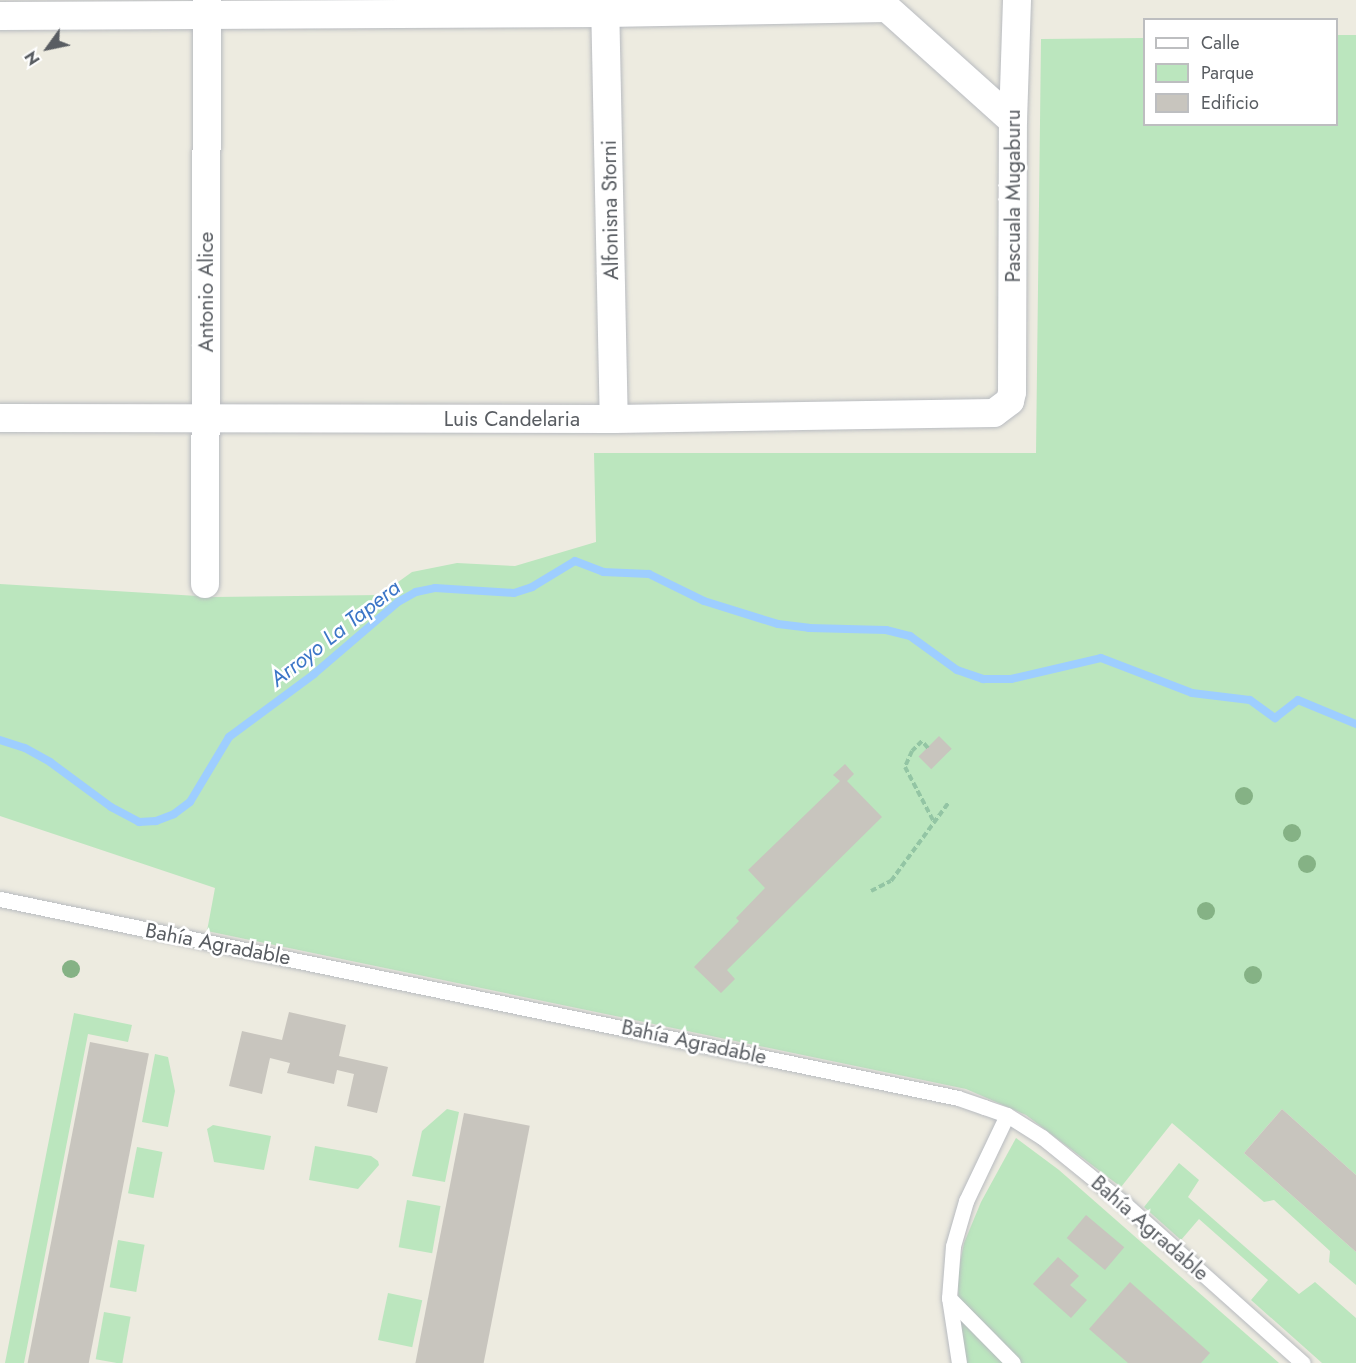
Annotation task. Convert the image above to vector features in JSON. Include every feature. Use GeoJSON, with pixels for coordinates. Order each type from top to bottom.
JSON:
{"type":"FeatureCollection","features":[{"type":"Feature","properties":{"kind":"street","name":"Pascuala Mugaburu"},"geometry":{"type":"LineString","coordinates":[[1012,392],[1013,121],[1017,0]]}},
{"type":"Feature","properties":{"kind":"street"},"geometry":{"type":"LineString","coordinates":[[0,16],[207,7],[882,4],[1013,121]]}},
{"type":"Feature","properties":{"kind":"street","name":"Antonio Alice"},"geometry":{"type":"LineString","coordinates":[[205,584],[207,7]]}},
{"type":"Feature","properties":{"kind":"street","name":"Alfonisna Storni"},"geometry":{"type":"LineString","coordinates":[[606,7],[614,420]]}},
{"type":"Feature","properties":{"kind":"street","name":"Luis Candelaria"},"geometry":{"type":"LineString","coordinates":[[0,418],[614,420],[994,413],[1003,409],[1010,401],[1012,392]]}},
{"type":"Feature","properties":{"kind":"lane","name":"Bahía Agradable"},"geometry":{"type":"LineString","coordinates":[[0,900],[958,1098],[1007,1115],[1042,1137],[1126,1205],[1303,1363]]}},
{"type":"Feature","properties":{"kind":"lane"},"geometry":{"type":"LineString","coordinates":[[959,1363],[949,1298],[952,1246],[966,1201],[1007,1115]]}},
{"type":"Feature","properties":{"kind":"lane"},"geometry":{"type":"LineString","coordinates":[[949,1298],[1013,1363]]}},
{"type":"Feature","properties":{"kind":"path"},"geometry":{"type":"LineString","coordinates":[[928,748],[922,741],[912,752],[905,767],[934,822]]}},
{"type":"Feature","properties":{"kind":"path"},"geometry":{"type":"LineString","coordinates":[[871,891],[891,881],[949,802]]}},
{"type":"Feature","properties":{"kind":"green space"},"geometry":{"type":"Polygon","coordinates":[[[1338,35],[1356,35],[1356,1175],[1282,1109],[1244,1153],[1356,1252],[1356,1285],[1329,1262],[1330,1251],[1274,1200],[1264,1202],[1172,1123],[1121,1187],[1026,1115],[966,1089],[207,931],[215,888],[0,816],[0,584],[214,597],[380,595],[412,572],[457,563],[515,566],[596,542],[594,453],[1036,453],[1041,39],[1143,38],[1143,126],[1338,126],[1338,35]]]}},
{"type":"Feature","properties":{"kind":"green space"},"geometry":{"type":"Polygon","coordinates":[[[74,1013],[132,1025],[128,1042],[88,1034],[24,1363],[5,1363],[74,1013]]]}},
{"type":"Feature","properties":{"kind":"green space"},"geometry":{"type":"Polygon","coordinates":[[[155,1054],[168,1057],[175,1091],[168,1127],[142,1122],[155,1054]]]}},
{"type":"Feature","properties":{"kind":"green space"},"geometry":{"type":"Polygon","coordinates":[[[447,1109],[459,1112],[445,1182],[412,1176],[422,1131],[447,1109]]]}},
{"type":"Feature","properties":{"kind":"green space"},"geometry":{"type":"Polygon","coordinates":[[[213,1125],[271,1136],[264,1170],[214,1162],[207,1129],[213,1125]]]}},
{"type":"Feature","properties":{"kind":"green space"},"geometry":{"type":"Polygon","coordinates":[[[1016,1138],[1059,1170],[1279,1363],[966,1363],[959,1332],[958,1273],[964,1243],[981,1202],[1016,1138]]]}},
{"type":"Feature","properties":{"kind":"green space"},"geometry":{"type":"Polygon","coordinates":[[[315,1146],[371,1156],[378,1161],[379,1165],[358,1189],[309,1180],[315,1146]]]}},
{"type":"Feature","properties":{"kind":"green space"},"geometry":{"type":"Polygon","coordinates":[[[137,1147],[163,1152],[154,1198],[128,1193],[137,1147]]]}},
{"type":"Feature","properties":{"kind":"green space"},"geometry":{"type":"Polygon","coordinates":[[[1179,1163],[1199,1180],[1188,1197],[1299,1294],[1315,1282],[1356,1318],[1356,1363],[1322,1363],[1251,1300],[1268,1280],[1199,1219],[1181,1240],[1144,1207],[1179,1163]]]}},
{"type":"Feature","properties":{"kind":"green space"},"geometry":{"type":"Polygon","coordinates":[[[407,1200],[440,1206],[432,1253],[399,1247],[407,1200]]]}},
{"type":"Feature","properties":{"kind":"green space"},"geometry":{"type":"Polygon","coordinates":[[[118,1240],[145,1245],[136,1292],[110,1287],[118,1240]]]}},
{"type":"Feature","properties":{"kind":"green space"},"geometry":{"type":"Polygon","coordinates":[[[388,1293],[422,1300],[412,1347],[378,1340],[388,1293]]]}},
{"type":"Feature","properties":{"kind":"green space"},"geometry":{"type":"Polygon","coordinates":[[[104,1312],[131,1317],[122,1363],[96,1359],[104,1312]]]}},
{"type":"Feature","properties":{"kind":"building"},"geometry":{"type":"Polygon","coordinates":[[[939,736],[952,749],[931,769],[918,757],[939,736]]]}},
{"type":"Feature","properties":{"kind":"building"},"geometry":{"type":"Polygon","coordinates":[[[845,764],[854,774],[847,781],[882,817],[727,970],[735,979],[721,993],[694,967],[739,921],[736,918],[765,888],[748,870],[840,781],[833,775],[845,764]]]}},
{"type":"Feature","properties":{"kind":"building"},"geometry":{"type":"Polygon","coordinates":[[[289,1012],[346,1025],[339,1056],[388,1067],[377,1113],[347,1106],[354,1074],[337,1070],[334,1084],[287,1073],[290,1063],[270,1058],[262,1094],[229,1086],[242,1031],[282,1040],[289,1012]]]}},
{"type":"Feature","properties":{"kind":"building"},"geometry":{"type":"Polygon","coordinates":[[[90,1042],[149,1053],[89,1363],[28,1363],[90,1042]]]}},
{"type":"Feature","properties":{"kind":"building"},"geometry":{"type":"Polygon","coordinates":[[[1282,1109],[1356,1175],[1356,1252],[1244,1153],[1282,1109]]]}},
{"type":"Feature","properties":{"kind":"building"},"geometry":{"type":"Polygon","coordinates":[[[464,1113],[530,1126],[484,1363],[415,1363],[464,1113]]]}},
{"type":"Feature","properties":{"kind":"building"},"geometry":{"type":"Polygon","coordinates":[[[1086,1215],[1124,1247],[1105,1270],[1067,1238],[1086,1215]]]}},
{"type":"Feature","properties":{"kind":"building"},"geometry":{"type":"Polygon","coordinates":[[[1058,1257],[1079,1276],[1070,1285],[1087,1300],[1071,1318],[1033,1284],[1058,1257]]]}},
{"type":"Feature","properties":{"kind":"building"},"geometry":{"type":"Polygon","coordinates":[[[1130,1282],[1210,1353],[1201,1363],[1128,1363],[1089,1329],[1130,1282]]]}},
{"type":"Feature","properties":{"kind":"waterway","name":"Arroyo La Tapera"},"geometry":{"type":"LineString","coordinates":[[0,740],[25,748],[50,762],[111,807],[139,822],[156,821],[174,814],[190,802],[229,737],[314,674],[398,602],[416,592],[435,588],[514,593],[532,587],[575,561],[603,572],[649,574],[704,601],[778,624],[809,628],[886,630],[910,636],[957,670],[983,679],[1011,679],[1101,658],[1192,693],[1250,700],[1275,718],[1298,700],[1356,724]]}}]}
